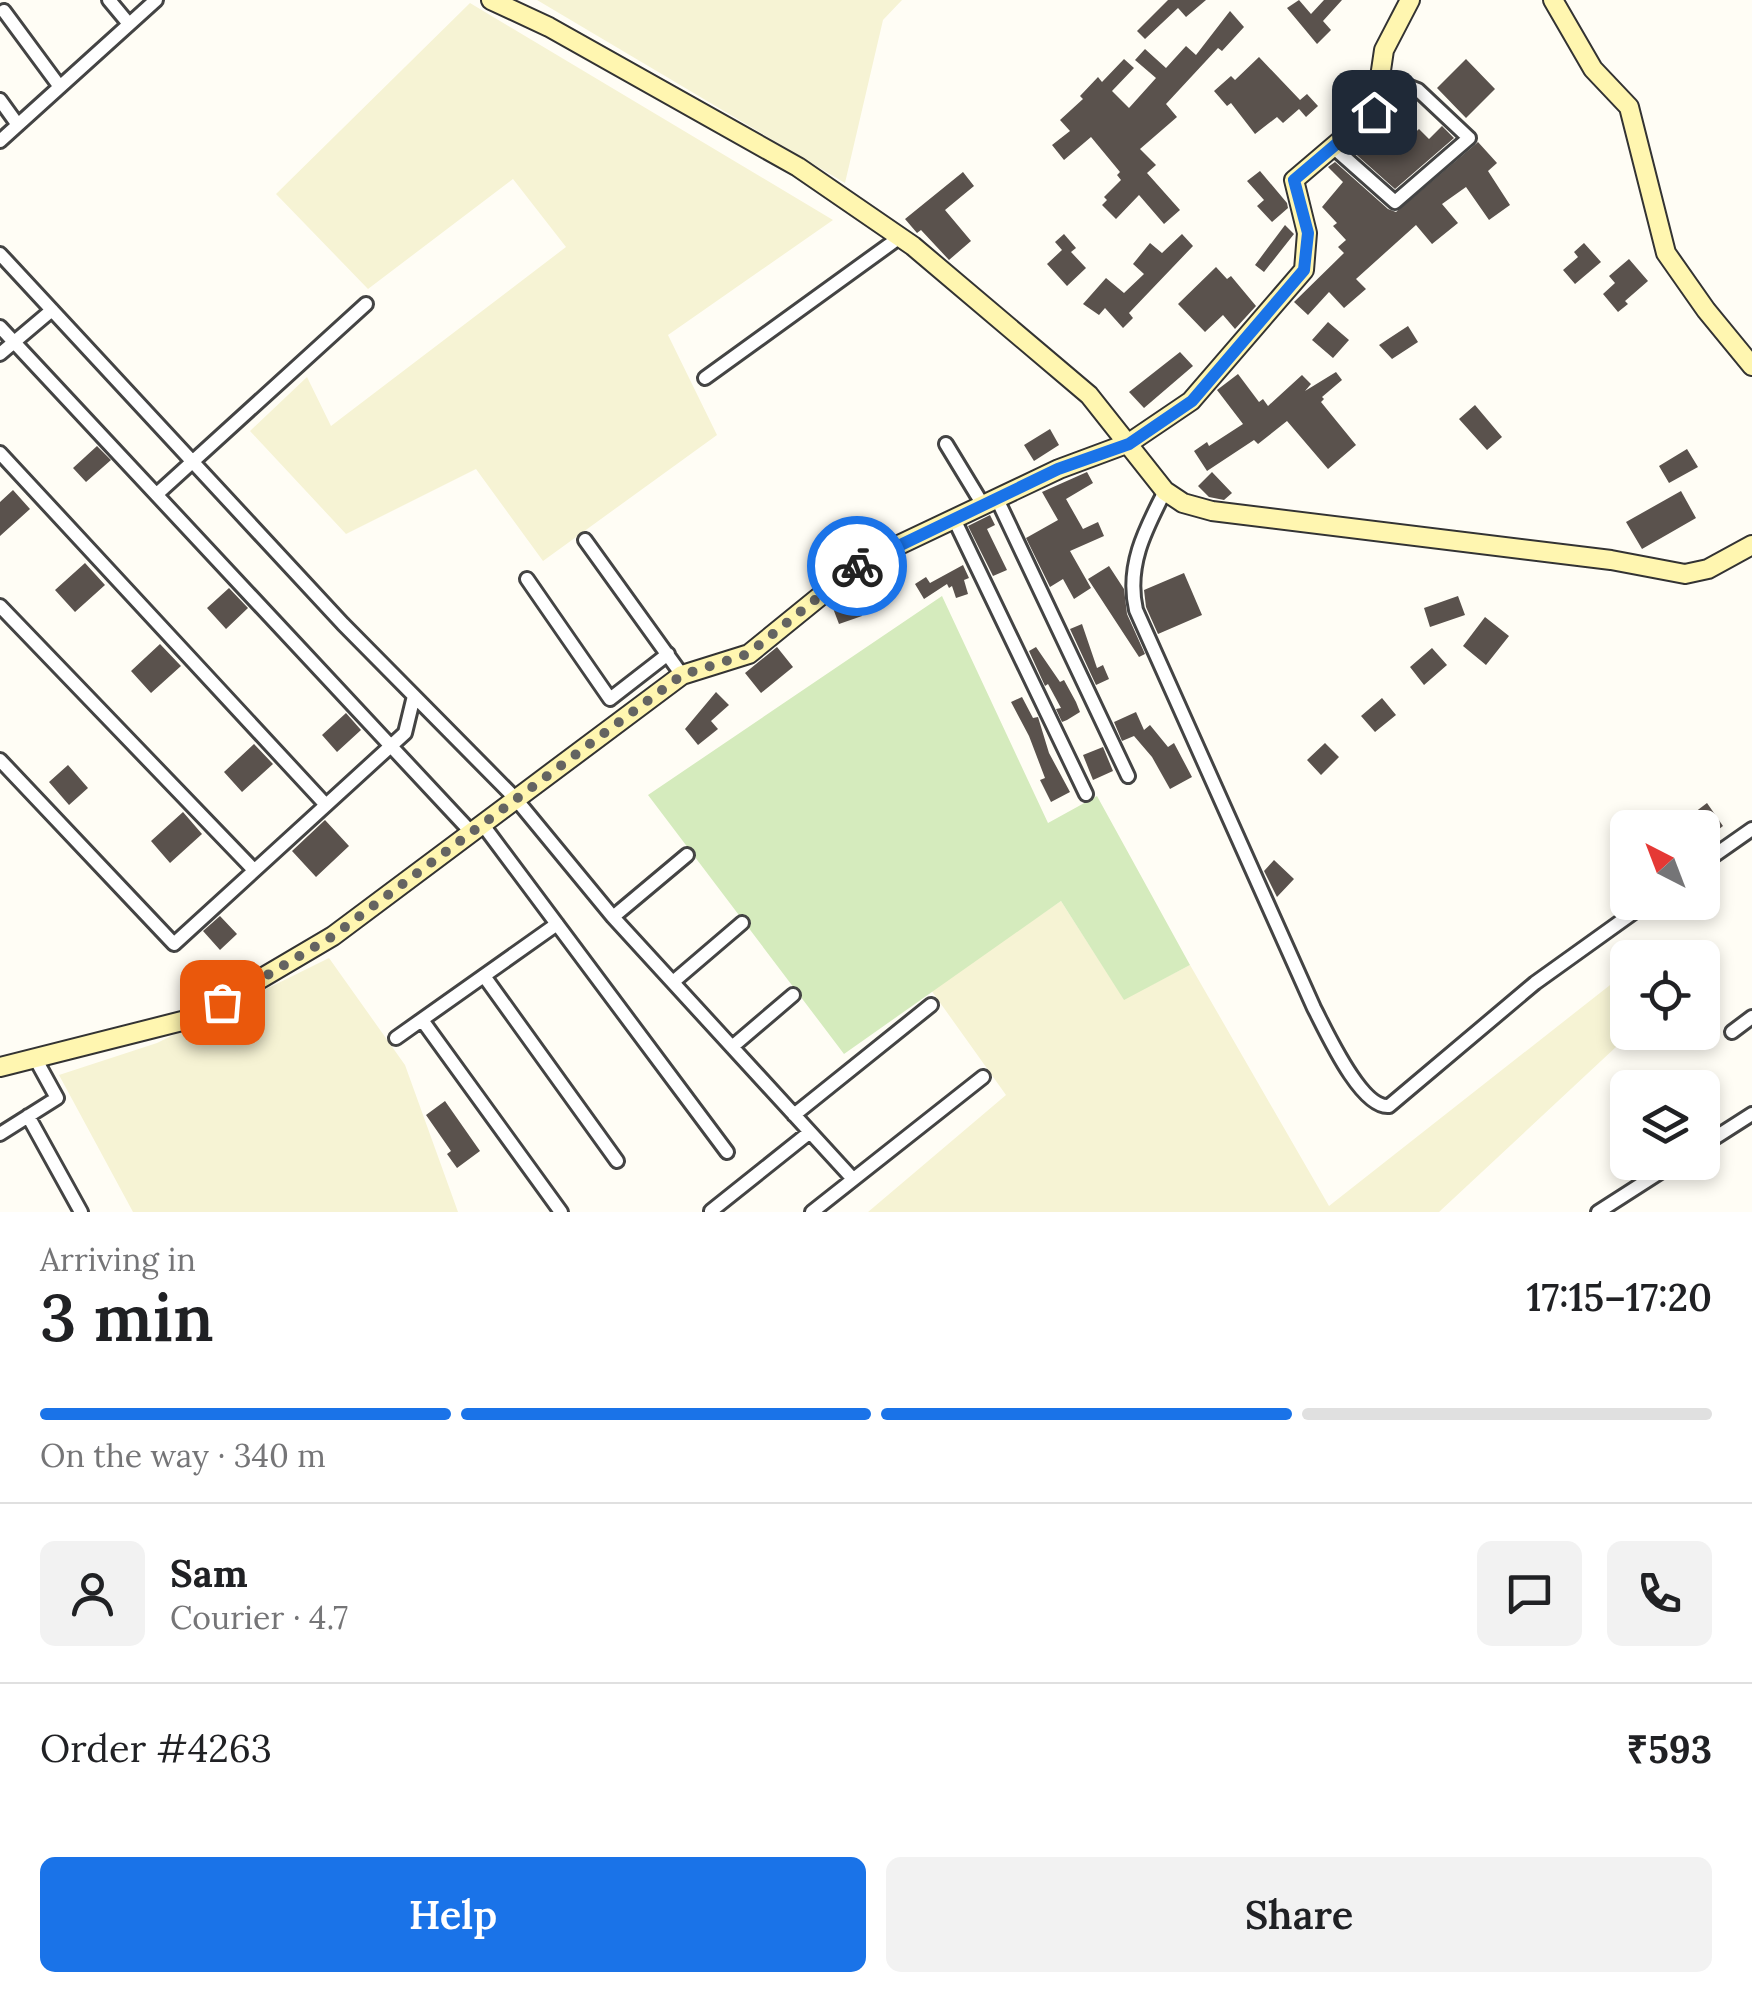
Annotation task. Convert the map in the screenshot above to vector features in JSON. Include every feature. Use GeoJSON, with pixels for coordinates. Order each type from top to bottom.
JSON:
{"type":"FeatureCollection","features":[{"type":"Feature","properties":{"kind":"street"},"geometry":{"type":"LineString","coordinates":[[109,0],[129,24]]}},
{"type":"Feature","properties":{"kind":"street"},"geometry":{"type":"LineString","coordinates":[[0,141],[156,0]]}},
{"type":"Feature","properties":{"kind":"street"},"geometry":{"type":"LineString","coordinates":[[491,0],[549,28],[798,167],[900,237],[995,312],[1089,395],[1165,492],[1183,503],[1212,511],[1593,558],[1685,574],[1708,569],[1752,545]]}},
{"type":"Feature","properties":{"kind":"street"},"geometry":{"type":"LineString","coordinates":[[0,1067],[194,1018],[333,936],[682,675],[748,654],[860,563],[1058,469],[1129,444],[1192,401],[1304,270],[1308,233],[1294,180],[1374,112],[1384,50],[1410,0]]}},
{"type":"Feature","properties":{"kind":"street"},"geometry":{"type":"LineString","coordinates":[[1553,0],[1594,69],[1629,106],[1666,253],[1752,366]]}},
{"type":"Feature","properties":{"kind":"street"},"geometry":{"type":"LineString","coordinates":[[4,11],[60,87]]}},
{"type":"Feature","properties":{"kind":"street"},"geometry":{"type":"LineString","coordinates":[[1333,146],[1396,202],[1469,138],[1418,90],[1380,75]]}},
{"type":"Feature","properties":{"kind":"street"},"geometry":{"type":"LineString","coordinates":[[0,100],[18,125]]}},
{"type":"Feature","properties":{"kind":"street"},"geometry":{"type":"LineString","coordinates":[[705,378],[900,237]]}},
{"type":"Feature","properties":{"kind":"street"},"geometry":{"type":"LineString","coordinates":[[0,254],[343,624],[514,798],[613,917],[853,1179]]}},
{"type":"Feature","properties":{"kind":"street"},"geometry":{"type":"LineString","coordinates":[[157,494],[366,304]]}},
{"type":"Feature","properties":{"kind":"street"},"geometry":{"type":"LineString","coordinates":[[0,354],[52,310]]}},
{"type":"Feature","properties":{"kind":"street"},"geometry":{"type":"LineString","coordinates":[[0,327],[392,745],[478,829],[557,924],[727,1152]]}},
{"type":"Feature","properties":{"kind":"street"},"geometry":{"type":"LineString","coordinates":[[946,444],[990,502],[1128,776]]}},
{"type":"Feature","properties":{"kind":"street"},"geometry":{"type":"LineString","coordinates":[[0,453],[326,805]]}},
{"type":"Feature","properties":{"kind":"street"},"geometry":{"type":"LineString","coordinates":[[1165,492],[1138,548],[1132,571],[1136,610],[1294,967],[1336,1050],[1375,1104],[1389,1106],[1535,983],[1623,920]]}},
{"type":"Feature","properties":{"kind":"street"},"geometry":{"type":"LineString","coordinates":[[954,519],[1086,794]]}},
{"type":"Feature","properties":{"kind":"street"},"geometry":{"type":"LineString","coordinates":[[585,540],[682,675]]}},
{"type":"Feature","properties":{"kind":"street"},"geometry":{"type":"LineString","coordinates":[[526,579],[610,699],[668,654]]}},
{"type":"Feature","properties":{"kind":"street"},"geometry":{"type":"LineString","coordinates":[[0,606],[254,870]]}},
{"type":"Feature","properties":{"kind":"street"},"geometry":{"type":"LineString","coordinates":[[0,760],[174,944],[405,733],[414,696]]}},
{"type":"Feature","properties":{"kind":"street"},"geometry":{"type":"LineString","coordinates":[[1720,851],[1752,829]]}},
{"type":"Feature","properties":{"kind":"street"},"geometry":{"type":"LineString","coordinates":[[613,917],[687,855]]}},
{"type":"Feature","properties":{"kind":"street"},"geometry":{"type":"LineString","coordinates":[[672,982],[742,923]]}},
{"type":"Feature","properties":{"kind":"street"},"geometry":{"type":"LineString","coordinates":[[396,1038],[557,924]]}},
{"type":"Feature","properties":{"kind":"street"},"geometry":{"type":"LineString","coordinates":[[484,976],[617,1162]]}},
{"type":"Feature","properties":{"kind":"street"},"geometry":{"type":"LineString","coordinates":[[732,1047],[794,995]]}},
{"type":"Feature","properties":{"kind":"street"},"geometry":{"type":"LineString","coordinates":[[794,1114],[931,1005]]}},
{"type":"Feature","properties":{"kind":"street"},"geometry":{"type":"LineString","coordinates":[[1732,1032],[1752,1017]]}},
{"type":"Feature","properties":{"kind":"street"},"geometry":{"type":"LineString","coordinates":[[422,1020],[561,1212]]}},
{"type":"Feature","properties":{"kind":"street"},"geometry":{"type":"LineString","coordinates":[[0,1134],[57,1098],[35,1058]]}},
{"type":"Feature","properties":{"kind":"street"},"geometry":{"type":"LineString","coordinates":[[812,1212],[983,1077]]}},
{"type":"Feature","properties":{"kind":"street"},"geometry":{"type":"LineString","coordinates":[[1720,1134],[1752,1114]]}},
{"type":"Feature","properties":{"kind":"street"},"geometry":{"type":"LineString","coordinates":[[28,1116],[81,1212]]}},
{"type":"Feature","properties":{"kind":"street"},"geometry":{"type":"LineString","coordinates":[[711,1211],[810,1132]]}},
{"type":"Feature","properties":{"kind":"street"},"geometry":{"type":"LineString","coordinates":[[1598,1212],[1648,1180]]}},
{"type":"Feature","properties":{"kind":"shaded area"},"geometry":{"type":"Polygon","coordinates":[[[537,0],[902,0],[883,20],[845,183],[537,0]]]}},
{"type":"Feature","properties":{"kind":"shaded area"},"geometry":{"type":"Polygon","coordinates":[[[470,3],[833,220],[668,335],[717,435],[543,561],[476,469],[346,534],[250,431],[307,377],[331,426],[566,247],[513,179],[368,289],[276,194],[470,3]]]}},
{"type":"Feature","properties":{"kind":"shaded area"},"geometry":{"type":"Polygon","coordinates":[[[1061,901],[1124,999],[1190,965],[1329,1206],[1610,985],[1613,1050],[1439,1212],[868,1212],[1006,1095],[931,990],[1061,901]]]}},
{"type":"Feature","properties":{"kind":"shaded area"},"geometry":{"type":"Polygon","coordinates":[[[329,958],[405,1065],[458,1212],[133,1212],[59,1075],[157,1043],[329,958]]]}},
{"type":"Feature","properties":{"kind":"green space"},"geometry":{"type":"Polygon","coordinates":[[[942,596],[1048,823],[1097,796],[1190,965],[1124,1000],[1061,901],[844,1054],[648,795],[942,596]]]}},
{"type":"Feature","properties":{"kind":"building"},"geometry":{"type":"Polygon","coordinates":[[[1168,0],[1206,0],[1186,17],[1178,8],[1145,39],[1137,31],[1168,0]]]}},
{"type":"Feature","properties":{"kind":"building"},"geometry":{"type":"Polygon","coordinates":[[[1299,0],[1311,14],[1324,0],[1342,0],[1323,21],[1331,30],[1317,44],[1287,8],[1299,0]]]}},
{"type":"Feature","properties":{"kind":"building"},"geometry":{"type":"Polygon","coordinates":[[[1230,11],[1244,27],[1222,51],[1218,48],[1166,104],[1177,117],[1140,149],[1156,165],[1147,173],[1180,210],[1164,224],[1139,195],[1116,219],[1102,205],[1107,200],[1104,197],[1121,180],[1117,175],[1120,172],[1091,137],[1064,160],[1052,145],[1070,131],[1060,120],[1083,99],[1080,96],[1098,77],[1102,82],[1124,59],[1134,68],[1112,91],[1129,108],[1156,78],[1135,60],[1145,49],[1166,68],[1186,46],[1196,55],[1230,11]]]}},
{"type":"Feature","properties":{"kind":"building"},"geometry":{"type":"Polygon","coordinates":[[[1259,57],[1300,100],[1307,94],[1318,106],[1306,117],[1299,109],[1283,123],[1277,117],[1255,134],[1231,103],[1227,106],[1214,91],[1231,76],[1235,80],[1259,57]]]}},
{"type":"Feature","properties":{"kind":"building"},"geometry":{"type":"Polygon","coordinates":[[[1466,59],[1495,89],[1466,118],[1437,88],[1466,59]]]}},
{"type":"Feature","properties":{"kind":"building"},"geometry":{"type":"Polygon","coordinates":[[[1383,122],[1404,143],[1419,129],[1429,139],[1442,126],[1454,138],[1395,189],[1350,149],[1383,122]]]}},
{"type":"Feature","properties":{"kind":"building"},"geometry":{"type":"Polygon","coordinates":[[[1478,142],[1497,163],[1488,171],[1510,205],[1489,220],[1466,187],[1442,204],[1458,223],[1432,244],[1416,225],[1356,279],[1366,289],[1344,308],[1329,292],[1308,315],[1294,302],[1344,253],[1338,247],[1346,240],[1322,207],[1343,182],[1328,167],[1335,162],[1396,212],[1478,142]]]}},
{"type":"Feature","properties":{"kind":"building"},"geometry":{"type":"Polygon","coordinates":[[[1260,171],[1287,203],[1288,208],[1272,222],[1257,206],[1264,200],[1247,181],[1260,171]]]}},
{"type":"Feature","properties":{"kind":"building"},"geometry":{"type":"Polygon","coordinates":[[[963,172],[974,186],[945,210],[971,241],[949,260],[905,219],[963,172]]]}},
{"type":"Feature","properties":{"kind":"building"},"geometry":{"type":"Polygon","coordinates":[[[1285,225],[1294,234],[1264,272],[1255,265],[1285,225]]]}},
{"type":"Feature","properties":{"kind":"building"},"geometry":{"type":"Polygon","coordinates":[[[1064,234],[1076,248],[1071,252],[1086,268],[1067,286],[1047,264],[1062,250],[1055,242],[1064,234]]]}},
{"type":"Feature","properties":{"kind":"building"},"geometry":{"type":"Polygon","coordinates":[[[1182,234],[1193,246],[1129,313],[1133,318],[1123,328],[1105,308],[1099,315],[1083,304],[1106,278],[1124,293],[1144,274],[1133,264],[1150,243],[1162,253],[1182,234]]]}},
{"type":"Feature","properties":{"kind":"building"},"geometry":{"type":"Polygon","coordinates":[[[1584,243],[1601,262],[1575,284],[1563,270],[1578,257],[1574,252],[1584,243]]]}},
{"type":"Feature","properties":{"kind":"building"},"geometry":{"type":"Polygon","coordinates":[[[1629,259],[1648,281],[1618,312],[1603,294],[1615,283],[1609,276],[1629,259]]]}},
{"type":"Feature","properties":{"kind":"building"},"geometry":{"type":"Polygon","coordinates":[[[1216,267],[1227,279],[1231,276],[1256,306],[1235,329],[1223,315],[1205,332],[1178,304],[1216,267]]]}},
{"type":"Feature","properties":{"kind":"building"},"geometry":{"type":"Polygon","coordinates":[[[1328,322],[1349,340],[1333,358],[1312,340],[1328,322]]]}},
{"type":"Feature","properties":{"kind":"building"},"geometry":{"type":"Polygon","coordinates":[[[1408,326],[1418,342],[1392,359],[1379,345],[1408,326]]]}},
{"type":"Feature","properties":{"kind":"building"},"geometry":{"type":"Polygon","coordinates":[[[1180,352],[1193,366],[1144,408],[1129,392],[1180,352]]]}},
{"type":"Feature","properties":{"kind":"building"},"geometry":{"type":"Polygon","coordinates":[[[1336,372],[1342,380],[1321,402],[1356,445],[1328,469],[1287,421],[1258,444],[1254,440],[1207,471],[1194,451],[1243,424],[1217,390],[1238,374],[1259,402],[1263,399],[1268,406],[1302,375],[1311,384],[1305,391],[1336,372]]]}},
{"type":"Feature","properties":{"kind":"building"},"geometry":{"type":"Polygon","coordinates":[[[1475,405],[1502,437],[1487,450],[1459,419],[1475,405]]]}},
{"type":"Feature","properties":{"kind":"building"},"geometry":{"type":"Polygon","coordinates":[[[1050,429],[1059,445],[1034,461],[1024,445],[1050,429]]]}},
{"type":"Feature","properties":{"kind":"building"},"geometry":{"type":"Polygon","coordinates":[[[97,446],[111,460],[86,482],[73,468],[97,446]]]}},
{"type":"Feature","properties":{"kind":"building"},"geometry":{"type":"Polygon","coordinates":[[[1687,449],[1698,467],[1669,483],[1659,466],[1687,449]]]}},
{"type":"Feature","properties":{"kind":"building"},"geometry":{"type":"Polygon","coordinates":[[[1087,472],[1093,483],[1066,499],[1083,529],[1098,522],[1104,536],[1070,551],[1091,588],[1074,599],[1063,579],[1050,587],[1026,538],[1058,520],[1042,492],[1087,472]]]}},
{"type":"Feature","properties":{"kind":"building"},"geometry":{"type":"Polygon","coordinates":[[[1212,472],[1232,493],[1224,500],[1209,497],[1198,486],[1212,472]]]}},
{"type":"Feature","properties":{"kind":"building"},"geometry":{"type":"Polygon","coordinates":[[[13,490],[30,509],[0,536],[0,502],[13,490]]]}},
{"type":"Feature","properties":{"kind":"building"},"geometry":{"type":"Polygon","coordinates":[[[1681,491],[1696,518],[1642,549],[1626,522],[1681,491]]]}},
{"type":"Feature","properties":{"kind":"building"},"geometry":{"type":"Polygon","coordinates":[[[990,515],[995,525],[987,529],[1007,570],[993,576],[968,526],[990,515]]]}},
{"type":"Feature","properties":{"kind":"building"},"geometry":{"type":"Polygon","coordinates":[[[85,563],[105,585],[75,612],[55,590],[85,563]]]}},
{"type":"Feature","properties":{"kind":"building"},"geometry":{"type":"Polygon","coordinates":[[[963,565],[969,578],[964,580],[968,594],[956,598],[952,586],[947,584],[924,599],[915,584],[926,577],[930,583],[963,565]]]}},
{"type":"Feature","properties":{"kind":"building"},"geometry":{"type":"Polygon","coordinates":[[[1109,566],[1124,589],[1127,614],[1145,654],[1139,657],[1088,579],[1109,566]]]}},
{"type":"Feature","properties":{"kind":"building"},"geometry":{"type":"Polygon","coordinates":[[[875,570],[880,587],[854,595],[862,616],[839,624],[831,603],[875,570]]]}},
{"type":"Feature","properties":{"kind":"building"},"geometry":{"type":"Polygon","coordinates":[[[1184,573],[1202,615],[1158,634],[1146,607],[1144,590],[1184,573]]]}},
{"type":"Feature","properties":{"kind":"building"},"geometry":{"type":"Polygon","coordinates":[[[229,588],[248,608],[226,629],[207,608],[229,588]]]}},
{"type":"Feature","properties":{"kind":"building"},"geometry":{"type":"Polygon","coordinates":[[[1458,596],[1465,615],[1430,627],[1424,608],[1458,596]]]}},
{"type":"Feature","properties":{"kind":"building"},"geometry":{"type":"Polygon","coordinates":[[[1485,617],[1509,636],[1486,665],[1463,646],[1485,617]]]}},
{"type":"Feature","properties":{"kind":"building"},"geometry":{"type":"Polygon","coordinates":[[[1082,624],[1097,668],[1103,665],[1109,679],[1096,685],[1070,629],[1082,624]]]}},
{"type":"Feature","properties":{"kind":"building"},"geometry":{"type":"Polygon","coordinates":[[[160,644],[181,666],[151,693],[131,671],[160,644]]]}},
{"type":"Feature","properties":{"kind":"building"},"geometry":{"type":"Polygon","coordinates":[[[777,647],[793,667],[761,693],[745,673],[777,647]]]}},
{"type":"Feature","properties":{"kind":"building"},"geometry":{"type":"Polygon","coordinates":[[[1036,647],[1060,682],[1064,680],[1080,712],[1062,722],[1056,709],[1061,708],[1048,684],[1045,686],[1029,651],[1036,647]]]}},
{"type":"Feature","properties":{"kind":"building"},"geometry":{"type":"Polygon","coordinates":[[[1432,648],[1447,665],[1424,685],[1410,667],[1432,648]]]}},
{"type":"Feature","properties":{"kind":"building"},"geometry":{"type":"Polygon","coordinates":[[[716,692],[729,705],[711,721],[718,729],[698,745],[685,729],[716,692]]]}},
{"type":"Feature","properties":{"kind":"building"},"geometry":{"type":"Polygon","coordinates":[[[1022,697],[1033,718],[1038,717],[1049,753],[1070,792],[1051,802],[1040,780],[1045,778],[1029,736],[1011,702],[1022,697]]]}},
{"type":"Feature","properties":{"kind":"building"},"geometry":{"type":"Polygon","coordinates":[[[1382,698],[1396,715],[1375,732],[1361,716],[1382,698]]]}},
{"type":"Feature","properties":{"kind":"building"},"geometry":{"type":"Polygon","coordinates":[[[1136,712],[1144,730],[1150,725],[1168,747],[1174,743],[1192,777],[1170,789],[1152,757],[1134,736],[1122,741],[1114,722],[1136,712]]]}},
{"type":"Feature","properties":{"kind":"building"},"geometry":{"type":"Polygon","coordinates":[[[346,713],[361,730],[337,752],[322,735],[346,713]]]}},
{"type":"Feature","properties":{"kind":"building"},"geometry":{"type":"Polygon","coordinates":[[[1325,743],[1339,757],[1321,775],[1307,760],[1325,743]]]}},
{"type":"Feature","properties":{"kind":"building"},"geometry":{"type":"Polygon","coordinates":[[[254,744],[273,764],[242,792],[224,772],[254,744]]]}},
{"type":"Feature","properties":{"kind":"building"},"geometry":{"type":"Polygon","coordinates":[[[1103,747],[1113,771],[1093,780],[1083,755],[1103,747]]]}},
{"type":"Feature","properties":{"kind":"building"},"geometry":{"type":"Polygon","coordinates":[[[68,765],[88,788],[69,805],[49,782],[68,765]]]}},
{"type":"Feature","properties":{"kind":"building"},"geometry":{"type":"Polygon","coordinates":[[[183,812],[202,834],[170,863],[151,841],[183,812]]]}},
{"type":"Feature","properties":{"kind":"building"},"geometry":{"type":"Polygon","coordinates":[[[325,820],[349,846],[316,877],[292,851],[325,820]]]}},
{"type":"Feature","properties":{"kind":"building"},"geometry":{"type":"Polygon","coordinates":[[[1274,860],[1294,879],[1277,897],[1264,871],[1274,860]]]}},
{"type":"Feature","properties":{"kind":"building"},"geometry":{"type":"Polygon","coordinates":[[[220,916],[237,934],[220,950],[203,931],[220,916]]]}},
{"type":"Feature","properties":{"kind":"building"},"geometry":{"type":"Polygon","coordinates":[[[445,1101],[480,1151],[457,1168],[447,1154],[451,1151],[426,1115],[445,1101]]]}},
{"type":"Feature","properties":{"kind":"way so far"},"geometry":{"type":"LineString","coordinates":[[222,1002],[333,936],[682,675],[748,654],[857,566]]}},
{"type":"Feature","properties":{"kind":"route"},"geometry":{"type":"LineString","coordinates":[[857,566],[1058,469],[1129,444],[1192,401],[1304,270],[1308,233],[1294,180],[1374,112]]}}]}
